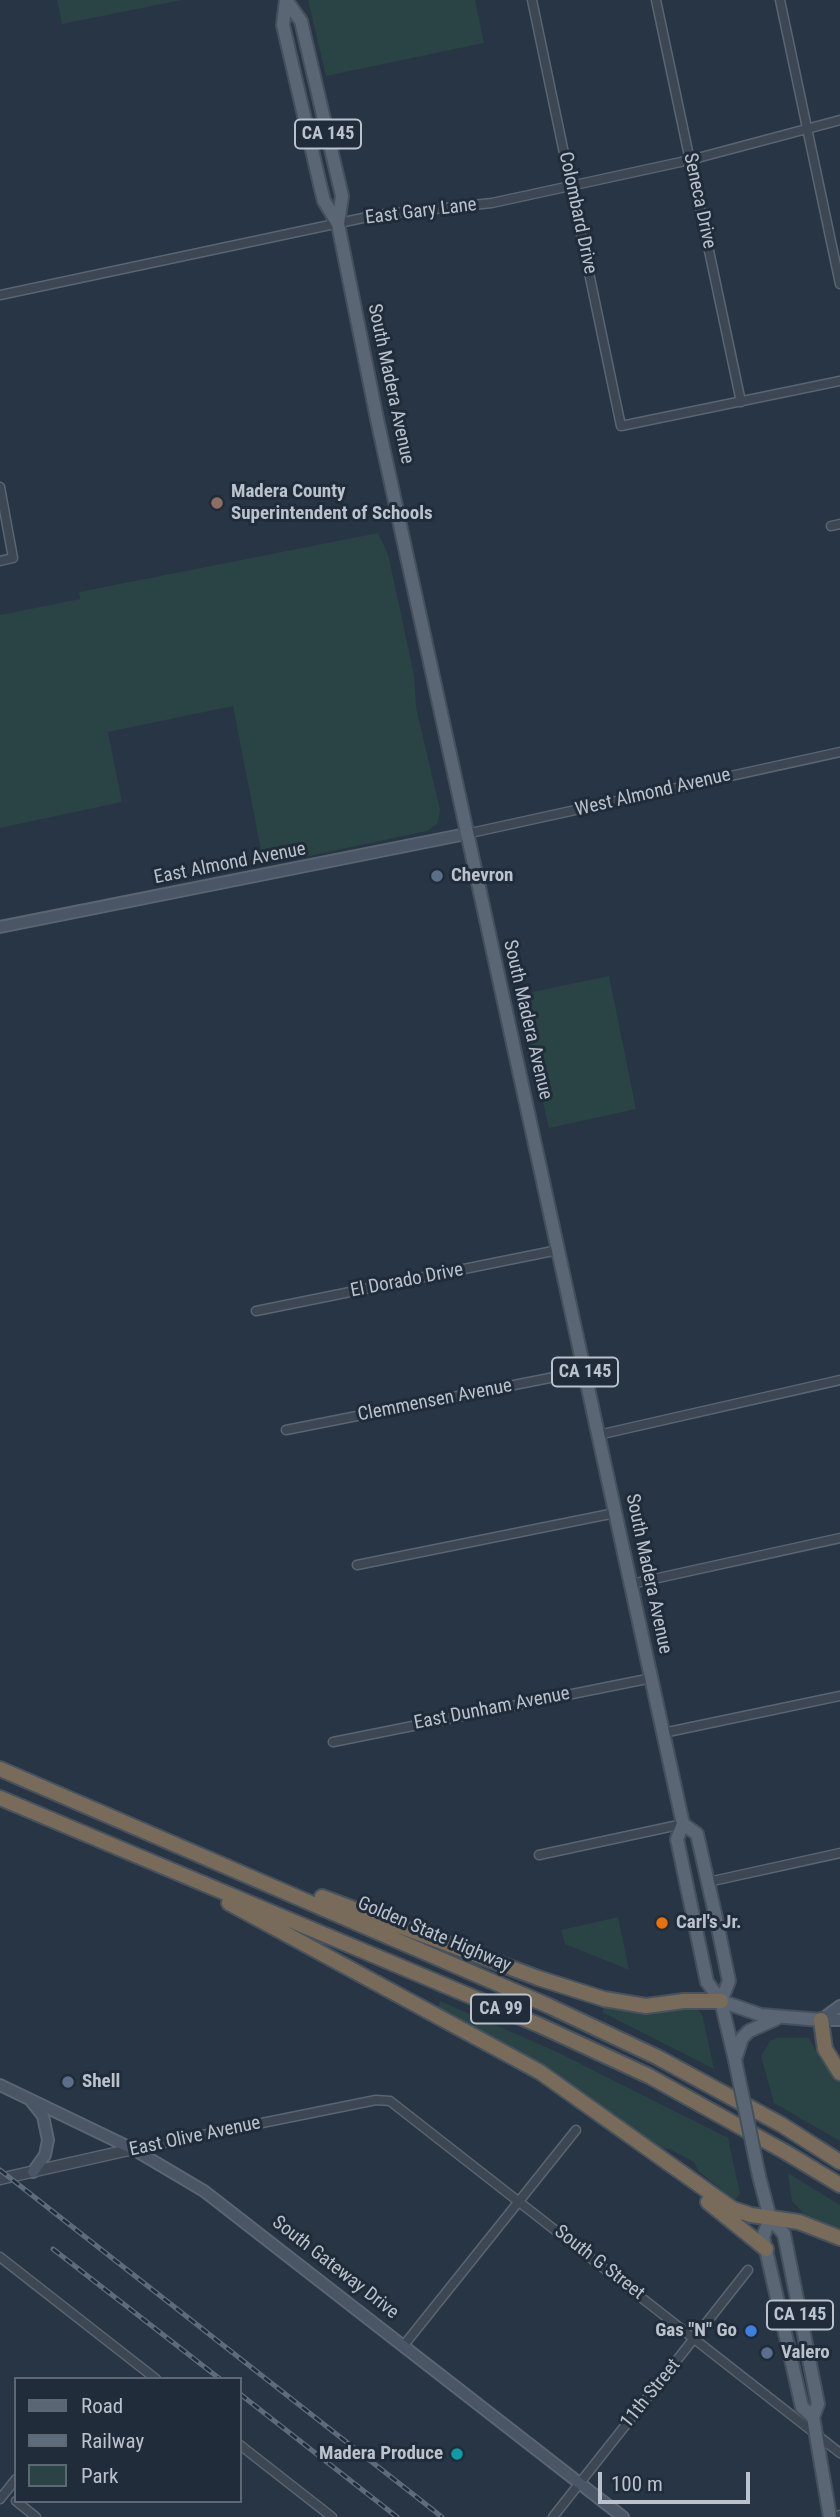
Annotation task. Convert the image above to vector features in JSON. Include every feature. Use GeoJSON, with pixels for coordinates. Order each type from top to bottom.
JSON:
{"type":"FeatureCollection","features":[{"type":"Feature","properties":{"kind":"highway","name":"Golden State Highway"},"geometry":{"type":"LineString","coordinates":[[0,1769],[550,2006],[657,2057],[782,2125],[840,2162]]}},
{"type":"Feature","properties":{"kind":"highway","name":"CA 99"},"geometry":{"type":"LineString","coordinates":[[0,1798],[600,2053],[718,2113],[840,2185]]}},
{"type":"Feature","properties":{"kind":"highway"},"geometry":{"type":"LineString","coordinates":[[160,1837],[538,1978],[604,1999],[646,2006],[684,2001],[721,2001]]}},
{"type":"Feature","properties":{"kind":"highway"},"geometry":{"type":"LineString","coordinates":[[148,1860],[479,2036],[540,2072],[733,2209],[799,2222],[840,2238]]}},
{"type":"Feature","properties":{"kind":"highway"},"geometry":{"type":"LineString","coordinates":[[821,2020],[825,2049],[840,2073]]}},
{"type":"Feature","properties":{"kind":"highway"},"geometry":{"type":"LineString","coordinates":[[681,2174],[685,2184],[766,2249]]}},
{"type":"Feature","properties":{"kind":"main road","name":"South Madera Avenue"},"geometry":{"type":"LineString","coordinates":[[286,0],[284,25],[324,201],[338,224],[466,834],[652,1678],[683,1824],[677,1839],[707,1982],[721,2001],[770,2218],[784,2234],[818,2404],[813,2417],[830,2517]]}},
{"type":"Feature","properties":{"kind":"main road","name":"South Madera Avenue"},"geometry":{"type":"LineString","coordinates":[[286,0],[301,21],[323,113],[342,196],[338,224]]}},
{"type":"Feature","properties":{"kind":"main road","name":"East Almond Avenue"},"geometry":{"type":"LineString","coordinates":[[0,927],[466,834]]}},
{"type":"Feature","properties":{"kind":"main road","name":"South Madera Avenue"},"geometry":{"type":"LineString","coordinates":[[683,1824],[697,1835],[708,1882],[729,1981],[721,2001]]}},
{"type":"Feature","properties":{"kind":"main road"},"geometry":{"type":"LineString","coordinates":[[721,2001],[741,2010],[780,2018],[840,2020]]}},
{"type":"Feature","properties":{"kind":"main road"},"geometry":{"type":"LineString","coordinates":[[821,2020],[840,2006]]}},
{"type":"Feature","properties":{"kind":"main road"},"geometry":{"type":"LineString","coordinates":[[735,2060],[742,2038],[749,2031],[780,2018]]}},
{"type":"Feature","properties":{"kind":"main road","name":"South Gateway Drive"},"geometry":{"type":"LineString","coordinates":[[0,2085],[133,2149],[226,2207],[624,2517]]}},
{"type":"Feature","properties":{"kind":"main road"},"geometry":{"type":"LineString","coordinates":[[27,2096],[43,2116],[48,2140],[45,2155],[33,2172]]}},
{"type":"Feature","properties":{"kind":"main road","name":"South Madera Avenue"},"geometry":{"type":"LineString","coordinates":[[770,2218],[763,2237],[802,2407],[813,2417]]}},
{"type":"Feature","properties":{"kind":"street","name":"Colombard Drive"},"geometry":{"type":"LineString","coordinates":[[532,0],[621,426],[741,402]]}},
{"type":"Feature","properties":{"kind":"street","name":"Seneca Drive"},"geometry":{"type":"LineString","coordinates":[[656,0],[741,402]]}},
{"type":"Feature","properties":{"kind":"street"},"geometry":{"type":"LineString","coordinates":[[780,0],[840,284]]}},
{"type":"Feature","properties":{"kind":"street","name":"East Gary Lane"},"geometry":{"type":"LineString","coordinates":[[0,296],[403,211],[492,203],[690,160],[840,120]]}},
{"type":"Feature","properties":{"kind":"street"},"geometry":{"type":"LineString","coordinates":[[741,402],[840,381]]}},
{"type":"Feature","properties":{"kind":"street"},"geometry":{"type":"LineString","coordinates":[[0,487],[13,558],[0,561]]}},
{"type":"Feature","properties":{"kind":"street","name":"West Almond Avenue"},"geometry":{"type":"LineString","coordinates":[[466,834],[840,752]]}},
{"type":"Feature","properties":{"kind":"street","name":"El Dorado Drive"},"geometry":{"type":"LineString","coordinates":[[256,1311],[558,1250]]}},
{"type":"Feature","properties":{"kind":"street","name":"Clemmensen Avenue"},"geometry":{"type":"LineString","coordinates":[[286,1430],[585,1371]]}},
{"type":"Feature","properties":{"kind":"street"},"geometry":{"type":"LineString","coordinates":[[598,1435],[840,1380]]}},
{"type":"Feature","properties":{"kind":"street"},"geometry":{"type":"LineString","coordinates":[[357,1565],[615,1513]]}},
{"type":"Feature","properties":{"kind":"street"},"geometry":{"type":"LineString","coordinates":[[631,1584],[840,1538]]}},
{"type":"Feature","properties":{"kind":"street","name":"East Dunham Avenue"},"geometry":{"type":"LineString","coordinates":[[333,1742],[652,1678]]}},
{"type":"Feature","properties":{"kind":"street"},"geometry":{"type":"LineString","coordinates":[[663,1733],[840,1696]]}},
{"type":"Feature","properties":{"kind":"street"},"geometry":{"type":"LineString","coordinates":[[539,1855],[683,1824]]}},
{"type":"Feature","properties":{"kind":"street"},"geometry":{"type":"LineString","coordinates":[[708,1882],[840,1853]]}},
{"type":"Feature","properties":{"kind":"street","name":"East Olive Avenue"},"geometry":{"type":"LineString","coordinates":[[0,2179],[376,2100],[390,2101]]}},
{"type":"Feature","properties":{"kind":"street","name":"South G Street"},"geometry":{"type":"LineString","coordinates":[[390,2101],[520,2200],[840,2453]]}},
{"type":"Feature","properties":{"kind":"street"},"geometry":{"type":"LineString","coordinates":[[404,2345],[576,2130]]}},
{"type":"Feature","properties":{"kind":"street"},"geometry":{"type":"LineString","coordinates":[[0,2257],[153,2377]]}},
{"type":"Feature","properties":{"kind":"street","name":"11th Street"},"geometry":{"type":"LineString","coordinates":[[553,2517],[748,2270]]}},
{"type":"Feature","properties":{"kind":"street"},"geometry":{"type":"LineString","coordinates":[[242,2447],[332,2517]]}},
{"type":"Feature","properties":{"kind":"street"},"geometry":{"type":"LineString","coordinates":[[18,2503],[36,2517]]}},
{"type":"Feature","properties":{"kind":"green space"},"geometry":{"type":"Polygon","coordinates":[[[57,0],[182,0],[62,24],[57,0]]]}},
{"type":"Feature","properties":{"kind":"green space"},"geometry":{"type":"Polygon","coordinates":[[[308,0],[475,0],[484,43],[326,76],[308,0]]]}},
{"type":"Feature","properties":{"kind":"green space"},"geometry":{"type":"Polygon","coordinates":[[[378,533],[388,554],[414,675],[416,707],[440,810],[438,823],[427,831],[295,859],[263,861],[233,706],[108,732],[122,802],[0,828],[0,615],[80,599],[79,592],[378,533]]]}},
{"type":"Feature","properties":{"kind":"green space"},"geometry":{"type":"Polygon","coordinates":[[[609,976],[636,1109],[549,1128],[518,995],[609,976]]]}},
{"type":"Feature","properties":{"kind":"green space"},"geometry":{"type":"Polygon","coordinates":[[[618,1917],[629,1970],[565,1944],[561,1930],[618,1917]]]}},
{"type":"Feature","properties":{"kind":"green space"},"geometry":{"type":"Polygon","coordinates":[[[440,2001],[555,2051],[728,2138],[740,2194],[735,2200],[699,2172],[694,2162],[669,2149],[658,2148],[545,2070],[438,2008],[440,2001]]]}},
{"type":"Feature","properties":{"kind":"green space"},"geometry":{"type":"Polygon","coordinates":[[[605,2005],[636,2012],[695,2007],[702,2014],[714,2069],[602,2012],[605,2005]]]}},
{"type":"Feature","properties":{"kind":"green space"},"geometry":{"type":"Polygon","coordinates":[[[777,2038],[809,2038],[821,2059],[840,2079],[840,2141],[774,2103],[761,2056],[770,2041],[777,2038]]]}},
{"type":"Feature","properties":{"kind":"green space"},"geometry":{"type":"Polygon","coordinates":[[[788,2173],[840,2205],[840,2229],[804,2214],[792,2201],[788,2173]]]}},
{"type":"Feature","properties":{"kind":"railway"},"geometry":{"type":"LineString","coordinates":[[0,2170],[442,2517]]}},
{"type":"Feature","properties":{"kind":"railway"},"geometry":{"type":"LineString","coordinates":[[53,2249],[217,2377]]}},
{"type":"Feature","properties":{"kind":"railway"},"geometry":{"type":"LineString","coordinates":[[242,2396],[397,2517]]}},
{"type":"Feature","properties":{"kind":"place","name":"Madera County Superintendent of Schools"},"geometry":{"type":"Point","coordinates":[217,503]}},
{"type":"Feature","properties":{"kind":"place","name":"Chevron"},"geometry":{"type":"Point","coordinates":[437,876]}},
{"type":"Feature","properties":{"kind":"place","name":"Carl's Jr."},"geometry":{"type":"Point","coordinates":[662,1923]}},
{"type":"Feature","properties":{"kind":"place","name":"Shell"},"geometry":{"type":"Point","coordinates":[68,2082]}},
{"type":"Feature","properties":{"kind":"place","name":"Gas \"N\" Go"},"geometry":{"type":"Point","coordinates":[751,2331]}},
{"type":"Feature","properties":{"kind":"place","name":"Valero"},"geometry":{"type":"Point","coordinates":[767,2353]}},
{"type":"Feature","properties":{"kind":"place","name":"Madera Produce"},"geometry":{"type":"Point","coordinates":[457,2454]}}]}
